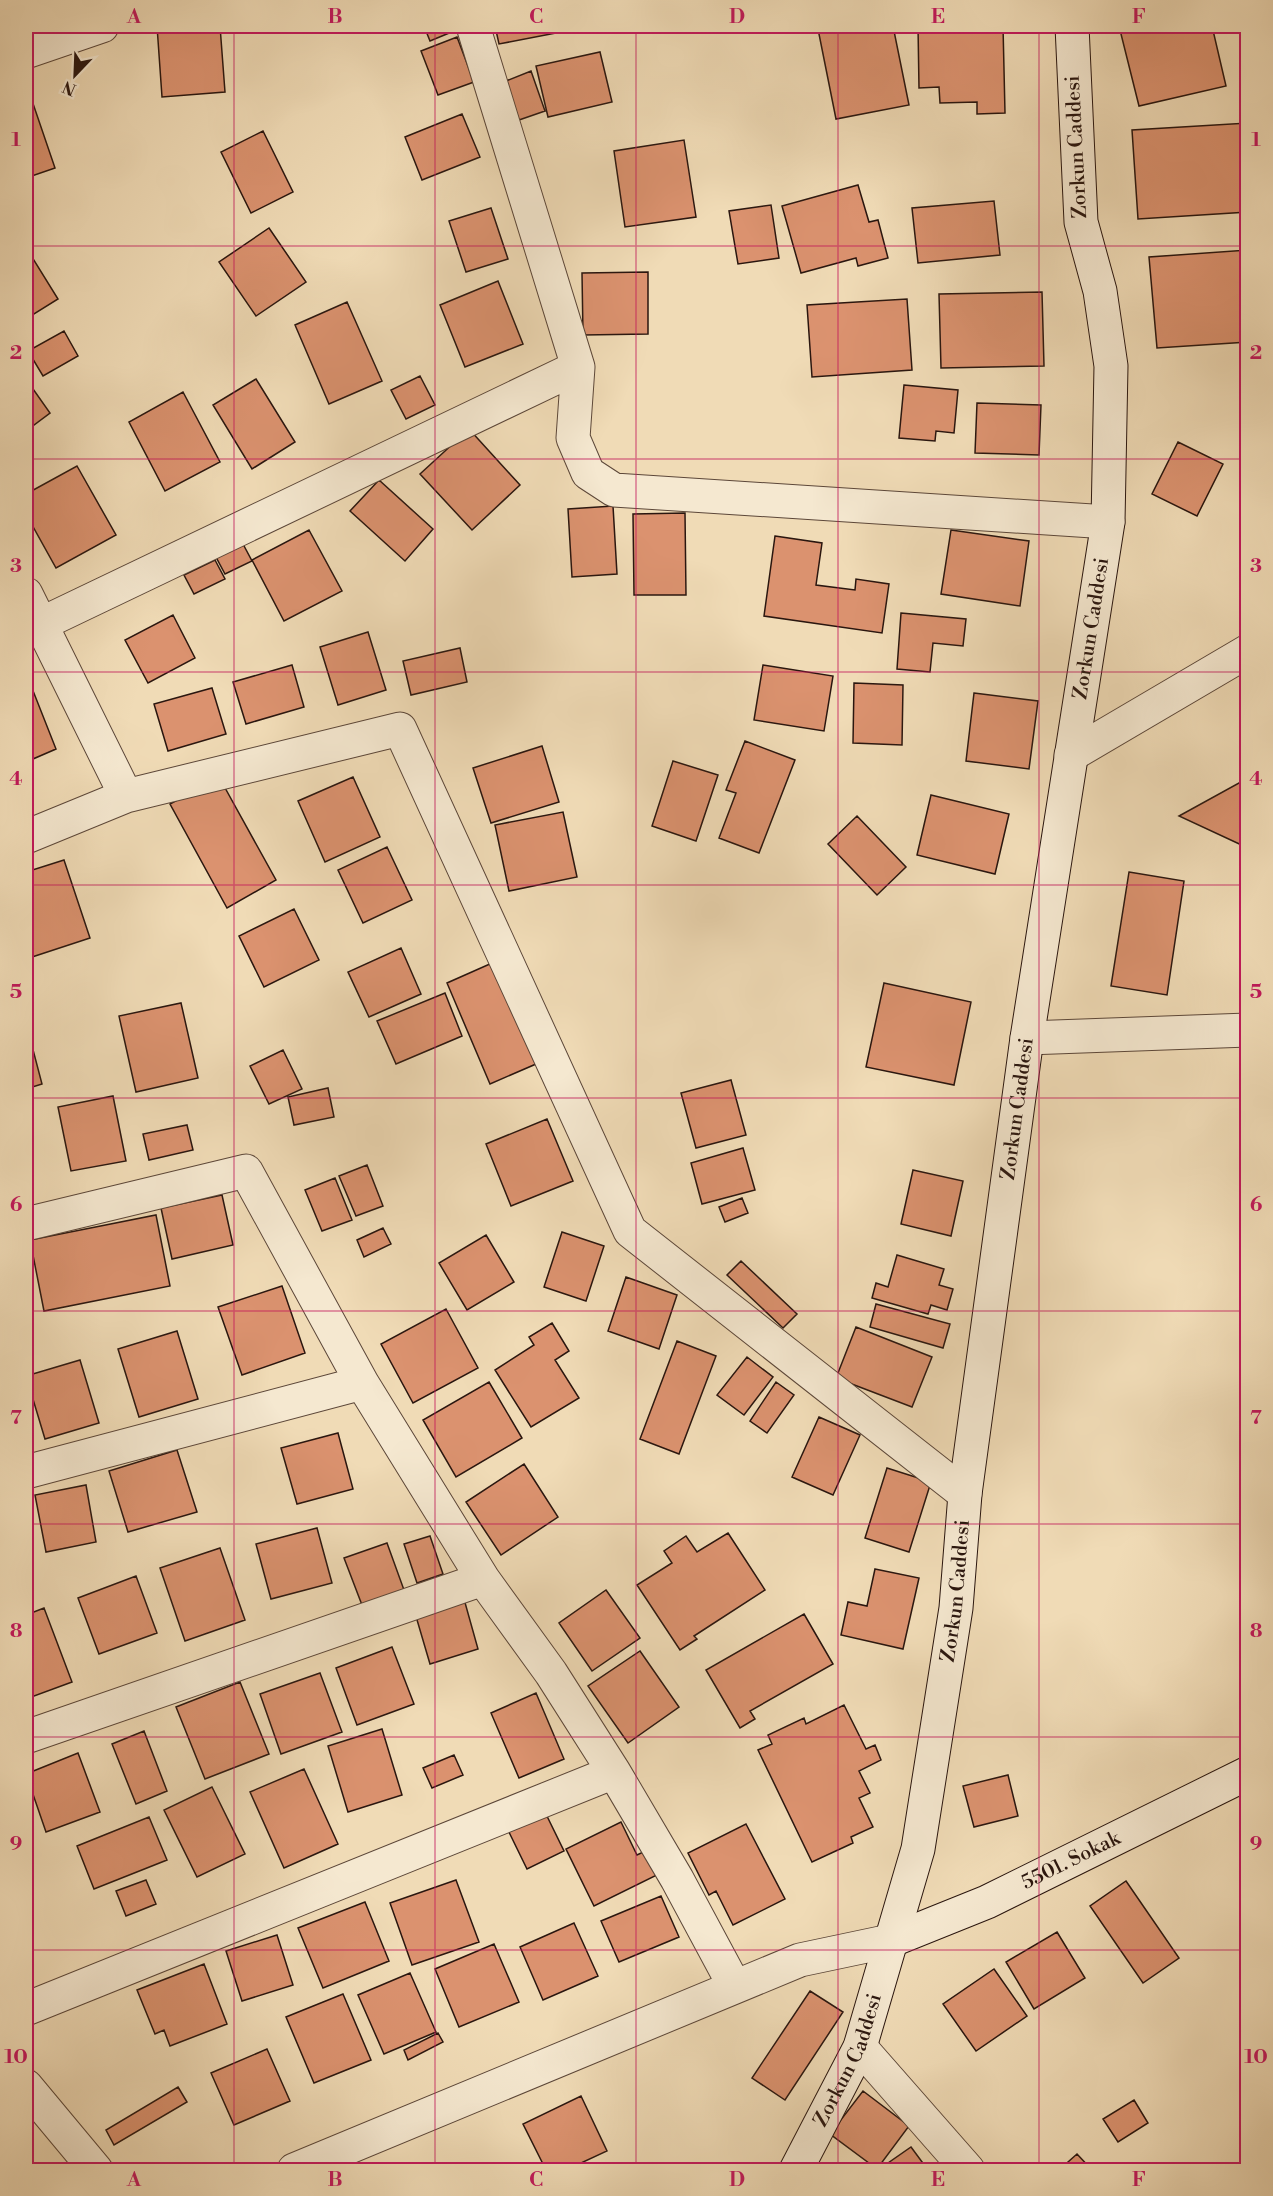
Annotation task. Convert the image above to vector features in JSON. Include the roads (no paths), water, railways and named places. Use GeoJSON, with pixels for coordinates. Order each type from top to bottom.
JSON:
{"type":"FeatureCollection","features":[{"type":"Feature","properties":{"kind":"street"},"geometry":{"type":"LineString","coordinates":[[26,52],[102,26]]}},
{"type":"Feature","properties":{"kind":"street"},"geometry":{"type":"LineString","coordinates":[[473,26],[578,367],[573,438],[588,473],[614,490],[1108,522]]}},
{"type":"Feature","properties":{"kind":"street","name":"Zorkun Caddesi"},"geometry":{"type":"LineString","coordinates":[[796,2170],[860,2047],[918,1849],[956,1608],[965,1494],[1027,1038],[1108,522],[1111,366],[1100,291],[1081,222],[1073,110],[1072,26]]}},
{"type":"Feature","properties":{"kind":"street"},"geometry":{"type":"LineString","coordinates":[[41,624],[578,367]]}},
{"type":"Feature","properties":{"kind":"street"},"geometry":{"type":"LineString","coordinates":[[26,594],[126,796]]}},
{"type":"Feature","properties":{"kind":"street"},"geometry":{"type":"LineString","coordinates":[[1071,755],[1248,651]]}},
{"type":"Feature","properties":{"kind":"street"},"geometry":{"type":"LineString","coordinates":[[26,837],[126,796],[400,729],[630,1232],[965,1494]]}},
{"type":"Feature","properties":{"kind":"street"},"geometry":{"type":"LineString","coordinates":[[1027,1038],[1248,1029]]}},
{"type":"Feature","properties":{"kind":"street"},"geometry":{"type":"LineString","coordinates":[[26,1224],[246,1172],[362,1383],[483,1580],[551,1673],[614,1772],[677,1879],[735,1987]]}},
{"type":"Feature","properties":{"kind":"street"},"geometry":{"type":"LineString","coordinates":[[26,1472],[362,1383]]}},
{"type":"Feature","properties":{"kind":"street"},"geometry":{"type":"LineString","coordinates":[[26,1737],[483,1580]]}},
{"type":"Feature","properties":{"kind":"street"},"geometry":{"type":"LineString","coordinates":[[26,2009],[614,1772]]}},
{"type":"Feature","properties":{"kind":"street","name":"5501. Sokak"},"geometry":{"type":"LineString","coordinates":[[294,2170],[800,1960],[890,1941],[987,1902],[1248,1773]]}},
{"type":"Feature","properties":{"kind":"street"},"geometry":{"type":"LineString","coordinates":[[860,2047],[968,2170]]}},
{"type":"Feature","properties":{"kind":"street"},"geometry":{"type":"LineString","coordinates":[[26,2086],[96,2170]]}}]}
